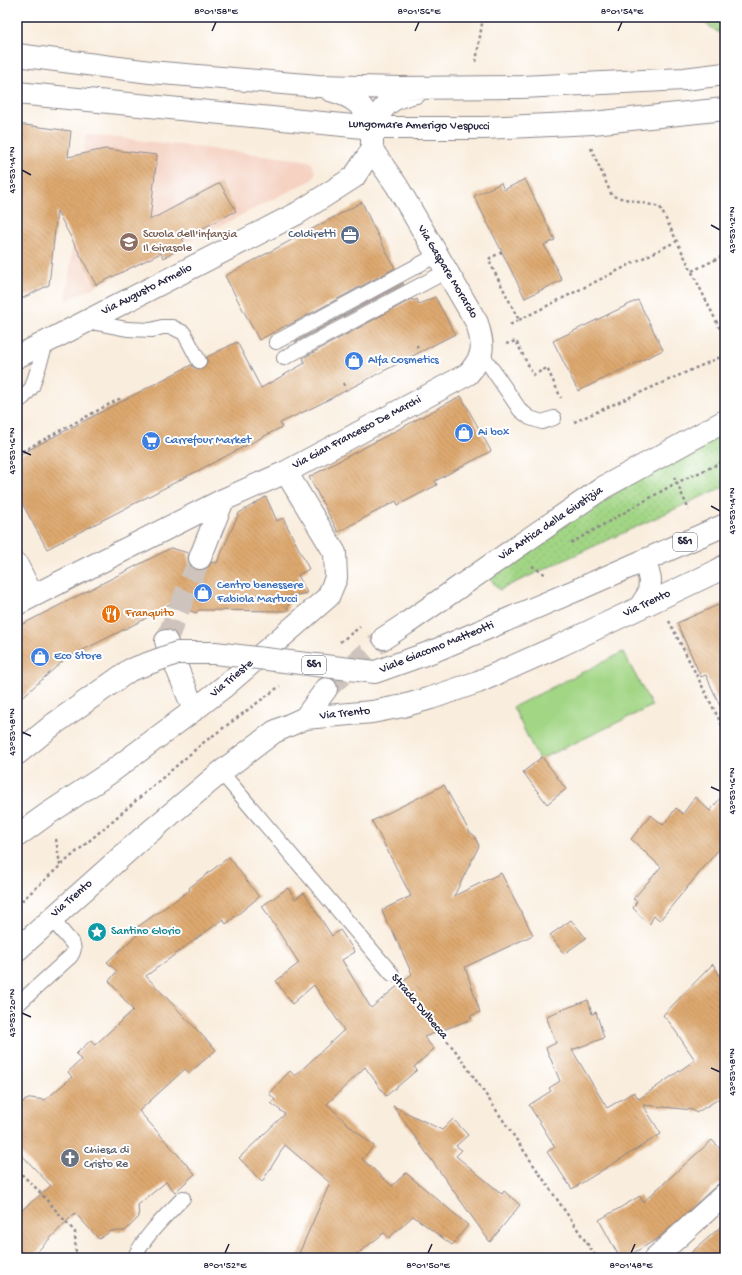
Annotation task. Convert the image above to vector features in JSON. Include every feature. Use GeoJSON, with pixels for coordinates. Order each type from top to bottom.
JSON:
{"type":"FeatureCollection","features":[{"type":"Feature","properties":{"kind":"main road"},"geometry":{"type":"LineString","coordinates":[[17,55],[150,72],[318,86],[431,88],[522,87],[684,79],[725,74]]}},
{"type":"Feature","properties":{"kind":"main road"},"geometry":{"type":"LineString","coordinates":[[318,86],[340,92],[353,99],[362,106],[368,114],[373,128]]}},
{"type":"Feature","properties":{"kind":"main road"},"geometry":{"type":"LineString","coordinates":[[372,150],[373,128],[378,115],[383,108],[392,100],[406,94],[431,88]]}},
{"type":"Feature","properties":{"kind":"main road","name":"Lungomare Amerigo Vespucci"},"geometry":{"type":"LineString","coordinates":[[23,95],[373,128],[484,128],[593,122],[725,109]]}},
{"type":"Feature","properties":{"kind":"main road","name":"Via Gaspare Morardo"},"geometry":{"type":"LineString","coordinates":[[372,150],[397,186],[477,323],[482,339],[482,354]]}},
{"type":"Feature","properties":{"kind":"main road","name":"Via Augusto Armelio"},"geometry":{"type":"LineString","coordinates":[[18,356],[298,213],[354,177],[372,150]]}},
{"type":"Feature","properties":{"kind":"main road","name":"Via Gian Francesco De Marchi"},"geometry":{"type":"LineString","coordinates":[[25,599],[224,500],[286,472],[468,374],[476,365],[482,354]]}},
{"type":"Feature","properties":{"kind":"main road","name":"Via Antica della Giustizia"},"geometry":{"type":"LineString","coordinates":[[384,638],[408,623],[604,487],[725,421]]}},
{"type":"Feature","properties":{"kind":"main road","name":"Via Trieste"},"geometry":{"type":"LineString","coordinates":[[17,836],[111,772],[194,710],[225,686],[328,597],[336,578],[335,554],[286,472]]}},
{"type":"Feature","properties":{"kind":"main road"},"geometry":{"type":"LineString","coordinates":[[200,558],[224,500]]}},
{"type":"Feature","properties":{"kind":"main road","name":"Viale Giacomo Matteotti"},"geometry":{"type":"LineString","coordinates":[[17,754],[54,724],[130,670],[177,654],[215,653],[375,672],[434,651],[725,525]]}},
{"type":"Feature","properties":{"kind":"main road"},"geometry":{"type":"LineString","coordinates":[[645,560],[650,580],[649,603]]}},
{"type":"Feature","properties":{"kind":"main road"},"geometry":{"type":"LineString","coordinates":[[17,565],[25,599]]}},
{"type":"Feature","properties":{"kind":"main road","name":"Via Trento"},"geometry":{"type":"LineString","coordinates":[[17,950],[140,840],[221,772],[274,732],[305,718],[372,712],[403,706],[478,682],[559,646],[725,566]]}},
{"type":"Feature","properties":{"kind":"main road"},"geometry":{"type":"LineString","coordinates":[[166,641],[194,710]]}},
{"type":"Feature","properties":{"kind":"main road"},"geometry":{"type":"LineString","coordinates":[[305,718],[326,688]]}},
{"type":"Feature","properties":{"kind":"main road"},"geometry":{"type":"LineString","coordinates":[[655,1258],[725,1194]]}},
{"type":"Feature","properties":{"kind":"lane"},"geometry":{"type":"LineString","coordinates":[[276,342],[442,263]]}},
{"type":"Feature","properties":{"kind":"lane"},"geometry":{"type":"LineString","coordinates":[[284,358],[442,263]]}},
{"type":"Feature","properties":{"kind":"lane"},"geometry":{"type":"LineString","coordinates":[[86,322],[127,329],[152,330],[162,327],[172,327],[184,333],[199,361]]}},
{"type":"Feature","properties":{"kind":"lane"},"geometry":{"type":"LineString","coordinates":[[17,402],[24,397],[32,387],[47,341]]}},
{"type":"Feature","properties":{"kind":"lane"},"geometry":{"type":"LineString","coordinates":[[482,354],[520,410],[530,418],[542,422],[554,418]]}},
{"type":"Feature","properties":{"kind":"lane","name":"Strada Dulbecca"},"geometry":{"type":"LineString","coordinates":[[221,772],[392,974]]}},
{"type":"Feature","properties":{"kind":"lane"},"geometry":{"type":"LineString","coordinates":[[17,1005],[74,952],[74,946],[72,943],[51,918]]}},
{"type":"Feature","properties":{"kind":"lane"},"geometry":{"type":"LineString","coordinates":[[134,1258],[141,1244],[183,1198]]}},
{"type":"Feature","properties":{"kind":"path"},"geometry":{"type":"LineString","coordinates":[[476,66],[483,17]]}},
{"type":"Feature","properties":{"kind":"path"},"geometry":{"type":"LineString","coordinates":[[591,148],[612,196],[660,207],[725,338]]}},
{"type":"Feature","properties":{"kind":"path"},"geometry":{"type":"LineString","coordinates":[[508,326],[677,241]]}},
{"type":"Feature","properties":{"kind":"path"},"geometry":{"type":"LineString","coordinates":[[502,252],[490,258],[489,261],[519,320]]}},
{"type":"Feature","properties":{"kind":"path"},"geometry":{"type":"LineString","coordinates":[[692,271],[725,255]]}},
{"type":"Feature","properties":{"kind":"path"},"geometry":{"type":"LineString","coordinates":[[482,354],[516,341],[533,375],[547,368],[551,378]]}},
{"type":"Feature","properties":{"kind":"path"},"geometry":{"type":"LineString","coordinates":[[574,422],[725,355]]}},
{"type":"Feature","properties":{"kind":"path"},"geometry":{"type":"LineString","coordinates":[[17,454],[119,399],[120,402]]}},
{"type":"Feature","properties":{"kind":"path"},"geometry":{"type":"LineString","coordinates":[[565,546],[676,483],[725,461]]}},
{"type":"Feature","properties":{"kind":"path"},"geometry":{"type":"LineString","coordinates":[[676,483],[689,510]]}},
{"type":"Feature","properties":{"kind":"path"},"geometry":{"type":"LineString","coordinates":[[537,562],[530,566],[548,576]]}},
{"type":"Feature","properties":{"kind":"path"},"geometry":{"type":"LineString","coordinates":[[649,603],[725,731]]}},
{"type":"Feature","properties":{"kind":"path","name":"Strada Dulbecca"},"geometry":{"type":"LineString","coordinates":[[392,974],[458,1054],[597,1258]]}},
{"type":"Feature","properties":{"kind":"path"},"geometry":{"type":"LineString","coordinates":[[17,1170],[37,1189],[75,1232],[76,1258]]}},
{"type":"Feature","properties":{"kind":"shaded area","name":"Scuola dell'infanzia Il Girasole"},"geometry":{"type":"Polygon","coordinates":[[[86,134],[304,160],[312,163],[315,172],[314,177],[310,181],[66,301],[86,134]]]}},
{"type":"Feature","properties":{"kind":"green space"},"geometry":{"type":"Polygon","coordinates":[[[696,17],[725,17],[725,37],[696,17]]]}},
{"type":"Feature","properties":{"kind":"green space"},"geometry":{"type":"Polygon","coordinates":[[[725,432],[725,486],[499,590],[489,577],[573,520],[648,473],[725,432]]]}},
{"type":"Feature","properties":{"kind":"green space"},"geometry":{"type":"Polygon","coordinates":[[[623,652],[652,706],[539,760],[513,707],[623,652]]]}},
{"type":"Feature","properties":{"kind":"building"},"geometry":{"type":"Polygon","coordinates":[[[17,124],[71,131],[68,157],[105,149],[157,155],[150,220],[220,183],[236,211],[182,239],[186,246],[163,258],[161,253],[96,285],[57,211],[49,285],[17,301],[17,124]]]}},
{"type":"Feature","properties":{"kind":"building"},"geometry":{"type":"Polygon","coordinates":[[[525,179],[555,240],[544,245],[562,280],[525,298],[474,196],[501,183],[504,190],[525,179]]]}},
{"type":"Feature","properties":{"kind":"building"},"geometry":{"type":"Polygon","coordinates":[[[362,202],[395,268],[259,340],[225,276],[362,202]]]}},
{"type":"Feature","properties":{"kind":"building"},"geometry":{"type":"Polygon","coordinates":[[[403,283],[404,284],[295,342],[403,283]]]}},
{"type":"Feature","properties":{"kind":"building","name":"Carrefour Market"},"geometry":{"type":"Polygon","coordinates":[[[435,297],[455,334],[280,423],[282,427],[47,549],[17,494],[17,456],[191,365],[195,368],[203,369],[206,365],[207,357],[237,342],[261,388],[305,363],[303,358],[412,299],[413,301],[417,299],[419,304],[435,297]]]}},
{"type":"Feature","properties":{"kind":"building"},"geometry":{"type":"Polygon","coordinates":[[[638,300],[663,350],[578,391],[553,341],[638,300]]]}},
{"type":"Feature","properties":{"kind":"building"},"geometry":{"type":"Polygon","coordinates":[[[461,396],[491,451],[435,481],[437,485],[398,505],[396,501],[338,532],[309,477],[461,396]]]}},
{"type":"Feature","properties":{"kind":"building"},"geometry":{"type":"Polygon","coordinates":[[[266,497],[277,521],[283,518],[309,569],[298,575],[307,593],[290,596],[287,611],[199,610],[196,613],[171,603],[143,620],[65,659],[17,702],[17,627],[171,548],[188,553],[190,565],[196,570],[207,568],[212,562],[217,563],[239,513],[266,497]]]}},
{"type":"Feature","properties":{"kind":"building"},"geometry":{"type":"Polygon","coordinates":[[[725,602],[725,717],[706,675],[701,677],[677,623],[725,602]]]}},
{"type":"Feature","properties":{"kind":"building"},"geometry":{"type":"Polygon","coordinates":[[[542,757],[566,789],[547,804],[523,772],[542,757]]]}},
{"type":"Feature","properties":{"kind":"building"},"geometry":{"type":"Polygon","coordinates":[[[444,785],[470,833],[474,835],[479,846],[454,896],[501,873],[533,935],[465,967],[480,1012],[470,1016],[472,1019],[424,1037],[434,1049],[414,1067],[417,1070],[386,1096],[365,1067],[327,1104],[374,1146],[362,1159],[392,1186],[406,1173],[468,1225],[452,1245],[413,1216],[389,1238],[384,1233],[352,1258],[297,1258],[330,1183],[285,1145],[262,1182],[239,1158],[285,1114],[271,1103],[275,1100],[269,1093],[290,1071],[295,1076],[344,1030],[314,985],[292,1004],[276,981],[299,963],[262,906],[288,888],[295,899],[304,893],[332,936],[340,930],[355,952],[342,960],[371,1008],[412,974],[382,910],[411,896],[372,821],[444,785]]]}},
{"type":"Feature","properties":{"kind":"building"},"geometry":{"type":"Polygon","coordinates":[[[725,792],[725,842],[660,920],[654,916],[649,925],[633,908],[637,901],[633,899],[661,867],[631,839],[651,815],[663,825],[676,808],[683,814],[695,797],[710,811],[725,792]]]}},
{"type":"Feature","properties":{"kind":"building"},"geometry":{"type":"Polygon","coordinates":[[[229,857],[259,897],[226,924],[223,919],[146,976],[216,1050],[189,1073],[185,1069],[139,1111],[195,1174],[175,1192],[166,1182],[138,1205],[139,1217],[125,1231],[111,1231],[99,1239],[75,1213],[31,1258],[25,1258],[17,1246],[17,1214],[51,1186],[17,1150],[17,1111],[19,1106],[24,1101],[31,1098],[45,1100],[72,1077],[68,1072],[81,1060],[76,1054],[91,1040],[95,1045],[133,1010],[109,981],[117,971],[107,962],[139,933],[136,928],[190,890],[189,888],[229,857]]]}},
{"type":"Feature","properties":{"kind":"building"},"geometry":{"type":"Polygon","coordinates":[[[571,920],[586,938],[564,954],[550,935],[571,920]]]}},
{"type":"Feature","properties":{"kind":"building"},"geometry":{"type":"Polygon","coordinates":[[[713,964],[725,985],[725,1095],[696,1113],[693,1110],[643,1105],[661,1134],[572,1189],[547,1152],[555,1147],[529,1105],[551,1091],[549,1088],[560,1081],[546,1048],[556,1043],[546,1016],[588,1000],[592,1014],[596,1012],[604,1038],[572,1050],[607,1108],[634,1092],[639,1099],[695,1060],[663,1015],[713,964]]]}},
{"type":"Feature","properties":{"kind":"building"},"geometry":{"type":"Polygon","coordinates":[[[393,1106],[442,1130],[453,1119],[468,1135],[456,1146],[462,1150],[456,1156],[502,1194],[504,1191],[520,1205],[490,1242],[393,1106]]]}},
{"type":"Feature","properties":{"kind":"building"},"geometry":{"type":"Polygon","coordinates":[[[712,1140],[725,1154],[725,1182],[717,1185],[657,1239],[625,1258],[620,1258],[599,1220],[640,1196],[643,1202],[712,1140]]]}},
{"type":"Feature","properties":{"kind":"building"},"geometry":{"type":"Polygon","coordinates":[[[725,1223],[725,1258],[685,1258],[725,1223]]]}},
{"type":"Feature","properties":{"kind":"tunnel"},"geometry":{"type":"LineString","coordinates":[[166,641],[200,558]]}},
{"type":"Feature","properties":{"kind":"tunnel"},"geometry":{"type":"LineString","coordinates":[[326,689],[384,638]]}},
{"type":"Feature","properties":{"kind":"place","name":"Coldiretti"},"geometry":{"type":"Point","coordinates":[350,235]}},
{"type":"Feature","properties":{"kind":"place","name":"Scuola dell'infanzia Il Girasole"},"geometry":{"type":"Point","coordinates":[129,242]}},
{"type":"Feature","properties":{"kind":"place","name":"Alfa Cosmetics"},"geometry":{"type":"Point","coordinates":[354,361]}},
{"type":"Feature","properties":{"kind":"place","name":"Ai box"},"geometry":{"type":"Point","coordinates":[464,433]}},
{"type":"Feature","properties":{"kind":"place","name":"Carrefour Market"},"geometry":{"type":"Point","coordinates":[151,441]}},
{"type":"Feature","properties":{"kind":"place","name":"Centro benessere Fabiola Martucci"},"geometry":{"type":"Point","coordinates":[203,593]}},
{"type":"Feature","properties":{"kind":"place","name":"Franquito"},"geometry":{"type":"Point","coordinates":[111,614]}},
{"type":"Feature","properties":{"kind":"place","name":"Eco Store"},"geometry":{"type":"Point","coordinates":[40,657]}},
{"type":"Feature","properties":{"kind":"place","name":"Santino Glorio"},"geometry":{"type":"Point","coordinates":[97,932]}},
{"type":"Feature","properties":{"kind":"place","name":"Chiesa di Cristo Re"},"geometry":{"type":"Point","coordinates":[70,1158]}}]}
